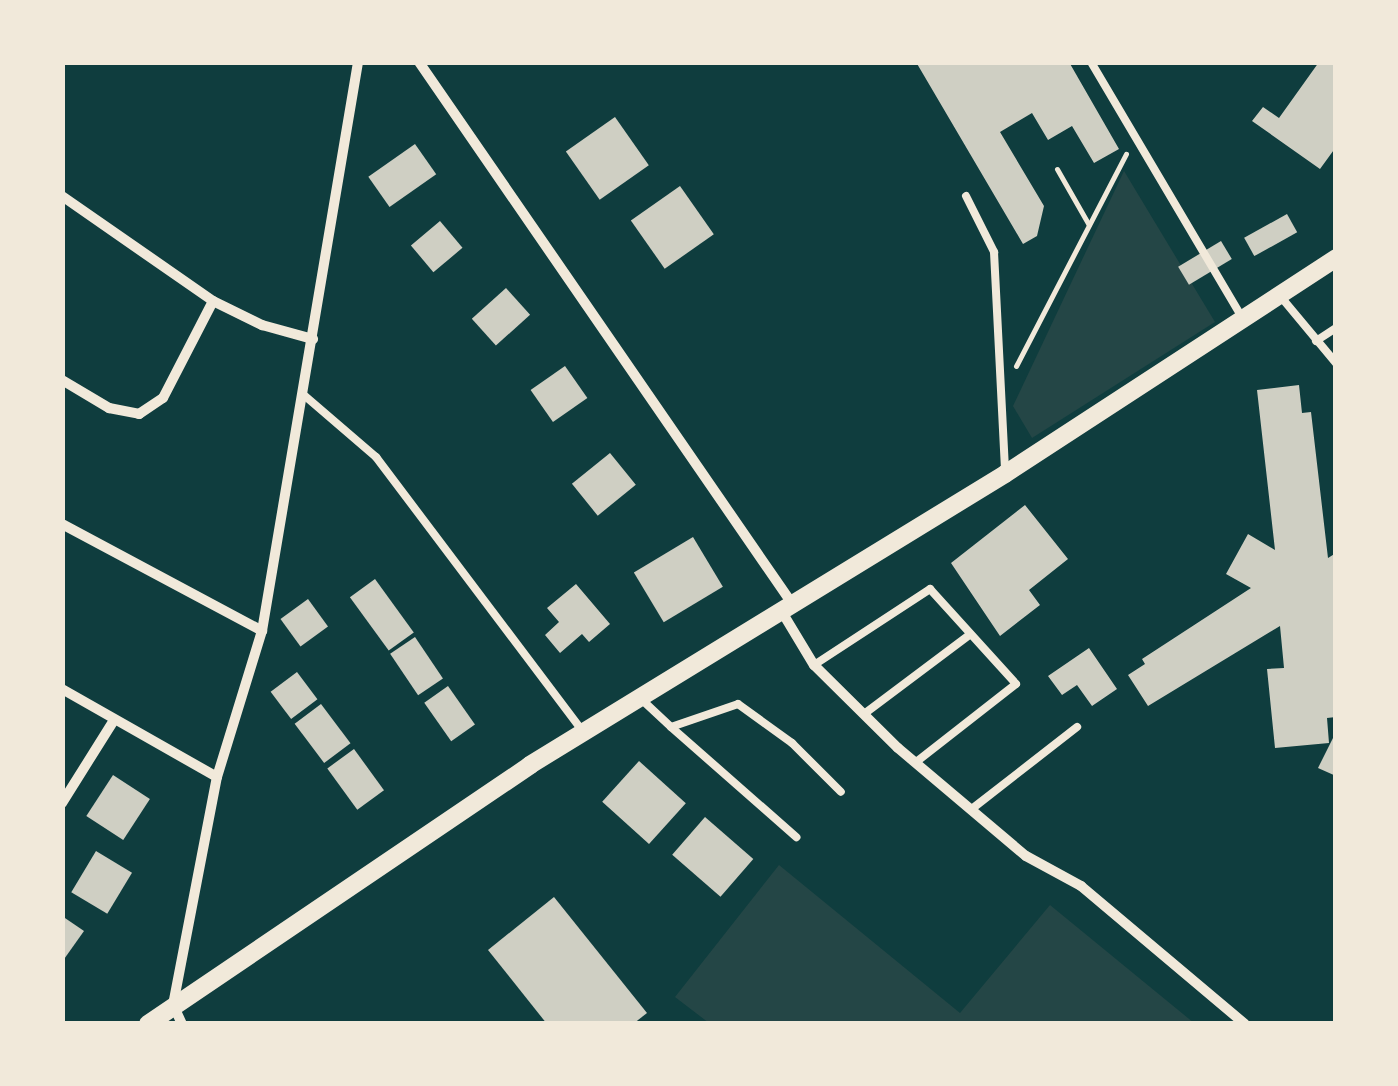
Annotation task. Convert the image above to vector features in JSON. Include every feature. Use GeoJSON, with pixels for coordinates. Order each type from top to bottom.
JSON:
{"type":"FeatureCollection","features":[{"type":"Feature","properties":{"kind":"street"},"geometry":{"type":"LineString","coordinates":[[182,1024],[174,1005],[217,777],[262,631],[305,396],[358,62]]}},
{"type":"Feature","properties":{"kind":"street"},"geometry":{"type":"LineString","coordinates":[[419,62],[788,609],[814,665],[916,762],[1026,856],[1081,886],[1244,1024]]}},
{"type":"Feature","properties":{"kind":"street"},"geometry":{"type":"LineString","coordinates":[[62,196],[213,301],[262,326],[314,339]]}},
{"type":"Feature","properties":{"kind":"street"},"geometry":{"type":"LineString","coordinates":[[148,1024],[583,731],[1005,474],[1240,316],[1336,258]]}},
{"type":"Feature","properties":{"kind":"street"},"geometry":{"type":"LineString","coordinates":[[62,380],[109,408],[139,414],[163,398],[213,301]]}},
{"type":"Feature","properties":{"kind":"street"},"geometry":{"type":"LineString","coordinates":[[62,524],[262,631]]}},
{"type":"Feature","properties":{"kind":"street"},"geometry":{"type":"LineString","coordinates":[[62,688],[217,777]]}},
{"type":"Feature","properties":{"kind":"street"},"geometry":{"type":"LineString","coordinates":[[62,803],[114,720]]}},
{"type":"Feature","properties":{"kind":"lane"},"geometry":{"type":"LineString","coordinates":[[1091,62],[1240,316]]}},
{"type":"Feature","properties":{"kind":"lane"},"geometry":{"type":"LineString","coordinates":[[966,196],[994,252],[1004,388],[1005,474]]}},
{"type":"Feature","properties":{"kind":"lane"},"geometry":{"type":"LineString","coordinates":[[1280,295],[1336,363]]}},
{"type":"Feature","properties":{"kind":"lane"},"geometry":{"type":"LineString","coordinates":[[1316,341],[1336,328]]}},
{"type":"Feature","properties":{"kind":"lane"},"geometry":{"type":"LineString","coordinates":[[305,396],[376,457],[583,731]]}},
{"type":"Feature","properties":{"kind":"lane"},"geometry":{"type":"LineString","coordinates":[[814,665],[930,589],[968,636],[1016,684],[916,762]]}},
{"type":"Feature","properties":{"kind":"lane"},"geometry":{"type":"LineString","coordinates":[[864,714],[968,636]]}},
{"type":"Feature","properties":{"kind":"lane"},"geometry":{"type":"LineString","coordinates":[[640,698],[796,838]]}},
{"type":"Feature","properties":{"kind":"lane"},"geometry":{"type":"LineString","coordinates":[[671,726],[738,704],[792,743],[841,792]]}},
{"type":"Feature","properties":{"kind":"lane"},"geometry":{"type":"LineString","coordinates":[[973,808],[1077,727]]}},
{"type":"Feature","properties":{"kind":"path"},"geometry":{"type":"LineString","coordinates":[[1004,388],[1135,138]]}},
{"type":"Feature","properties":{"kind":"path"},"geometry":{"type":"LineString","coordinates":[[1057,169],[1088,224]]}},
{"type":"Feature","properties":{"kind":"shaded area"},"geometry":{"type":"Polygon","coordinates":[[[1124,171],[1215,322],[1032,438],[1013,406],[1124,171]]]}},
{"type":"Feature","properties":{"kind":"shaded area"},"geometry":{"type":"Polygon","coordinates":[[[779,865],[960,1013],[1050,905],[1194,1023],[709,1023],[675,997],[779,865]]]}},
{"type":"Feature","properties":{"kind":"building"},"geometry":{"type":"Polygon","coordinates":[[[916,62],[1069,62],[1119,149],[1094,163],[1072,126],[1048,140],[1032,113],[1000,132],[1044,206],[1037,236],[1023,244],[916,62]]]}},
{"type":"Feature","properties":{"kind":"building"},"geometry":{"type":"Polygon","coordinates":[[[1319,62],[1336,62],[1336,147],[1320,169],[1252,121],[1263,107],[1279,118],[1319,62]]]}},
{"type":"Feature","properties":{"kind":"building"},"geometry":{"type":"Polygon","coordinates":[[[615,117],[649,165],[600,200],[566,151],[615,117]]]}},
{"type":"Feature","properties":{"kind":"building"},"geometry":{"type":"Polygon","coordinates":[[[415,144],[436,174],[390,207],[368,177],[415,144]]]}},
{"type":"Feature","properties":{"kind":"building"},"geometry":{"type":"Polygon","coordinates":[[[680,186],[714,234],[665,269],[631,220],[680,186]]]}},
{"type":"Feature","properties":{"kind":"building"},"geometry":{"type":"Polygon","coordinates":[[[1287,214],[1297,232],[1254,256],[1244,238],[1287,214]]]}},
{"type":"Feature","properties":{"kind":"building"},"geometry":{"type":"Polygon","coordinates":[[[440,221],[462,248],[433,272],[411,245],[440,221]]]}},
{"type":"Feature","properties":{"kind":"building"},"geometry":{"type":"Polygon","coordinates":[[[1221,241],[1232,259],[1189,285],[1178,267],[1221,241]]]}},
{"type":"Feature","properties":{"kind":"building"},"geometry":{"type":"Polygon","coordinates":[[[506,288],[530,315],[496,346],[472,319],[506,288]]]}},
{"type":"Feature","properties":{"kind":"building"},"geometry":{"type":"Polygon","coordinates":[[[565,366],[587,398],[553,422],[531,390],[565,366]]]}},
{"type":"Feature","properties":{"kind":"building"},"geometry":{"type":"Polygon","coordinates":[[[1299,385],[1302,413],[1311,412],[1328,558],[1336,553],[1336,717],[1327,718],[1329,743],[1275,748],[1267,669],[1284,668],[1280,626],[1148,706],[1128,675],[1145,664],[1142,659],[1251,588],[1226,574],[1248,534],[1275,550],[1257,390],[1299,385]]]}},
{"type":"Feature","properties":{"kind":"building"},"geometry":{"type":"Polygon","coordinates":[[[610,453],[636,485],[598,516],[572,484],[610,453]]]}},
{"type":"Feature","properties":{"kind":"building"},"geometry":{"type":"Polygon","coordinates":[[[1025,505],[1068,559],[1029,590],[1040,605],[1000,636],[951,563],[1025,505]]]}},
{"type":"Feature","properties":{"kind":"building"},"geometry":{"type":"Polygon","coordinates":[[[693,537],[723,587],[664,622],[634,573],[693,537]]]}},
{"type":"Feature","properties":{"kind":"building"},"geometry":{"type":"Polygon","coordinates":[[[375,579],[414,632],[389,651],[350,597],[375,579]]]}},
{"type":"Feature","properties":{"kind":"building"},"geometry":{"type":"Polygon","coordinates":[[[576,584],[610,624],[589,642],[582,634],[560,653],[545,635],[559,622],[547,608],[576,584]]]}},
{"type":"Feature","properties":{"kind":"building"},"geometry":{"type":"Polygon","coordinates":[[[308,599],[328,627],[300,646],[280,619],[308,599]]]}},
{"type":"Feature","properties":{"kind":"building"},"geometry":{"type":"Polygon","coordinates":[[[415,637],[443,678],[418,695],[390,654],[415,637]]]}},
{"type":"Feature","properties":{"kind":"building"},"geometry":{"type":"Polygon","coordinates":[[[1089,648],[1117,689],[1092,706],[1077,685],[1062,695],[1048,676],[1089,648]]]}},
{"type":"Feature","properties":{"kind":"building"},"geometry":{"type":"Polygon","coordinates":[[[297,672],[317,699],[291,719],[271,692],[297,672]]]}},
{"type":"Feature","properties":{"kind":"building"},"geometry":{"type":"Polygon","coordinates":[[[448,686],[475,725],[451,741],[424,703],[448,686]]]}},
{"type":"Feature","properties":{"kind":"building"},"geometry":{"type":"Polygon","coordinates":[[[321,704],[350,743],[324,763],[295,724],[321,704]]]}},
{"type":"Feature","properties":{"kind":"building"},"geometry":{"type":"Polygon","coordinates":[[[1336,732],[1336,776],[1318,768],[1336,732]]]}},
{"type":"Feature","properties":{"kind":"building"},"geometry":{"type":"Polygon","coordinates":[[[354,749],[384,790],[357,810],[327,768],[354,749]]]}},
{"type":"Feature","properties":{"kind":"building"},"geometry":{"type":"Polygon","coordinates":[[[639,761],[686,803],[649,844],[602,802],[639,761]]]}},
{"type":"Feature","properties":{"kind":"building"},"geometry":{"type":"Polygon","coordinates":[[[113,775],[150,799],[123,840],[86,816],[113,775]]]}},
{"type":"Feature","properties":{"kind":"building"},"geometry":{"type":"Polygon","coordinates":[[[705,817],[753,859],[720,897],[672,855],[705,817]]]}},
{"type":"Feature","properties":{"kind":"building"},"geometry":{"type":"Polygon","coordinates":[[[96,851],[132,873],[107,914],[71,892],[96,851]]]}},
{"type":"Feature","properties":{"kind":"building"},"geometry":{"type":"Polygon","coordinates":[[[554,897],[647,1013],[633,1024],[547,1024],[488,950],[554,897]]]}},
{"type":"Feature","properties":{"kind":"building"},"geometry":{"type":"Polygon","coordinates":[[[62,916],[84,931],[62,962],[62,916]]]}}]}
